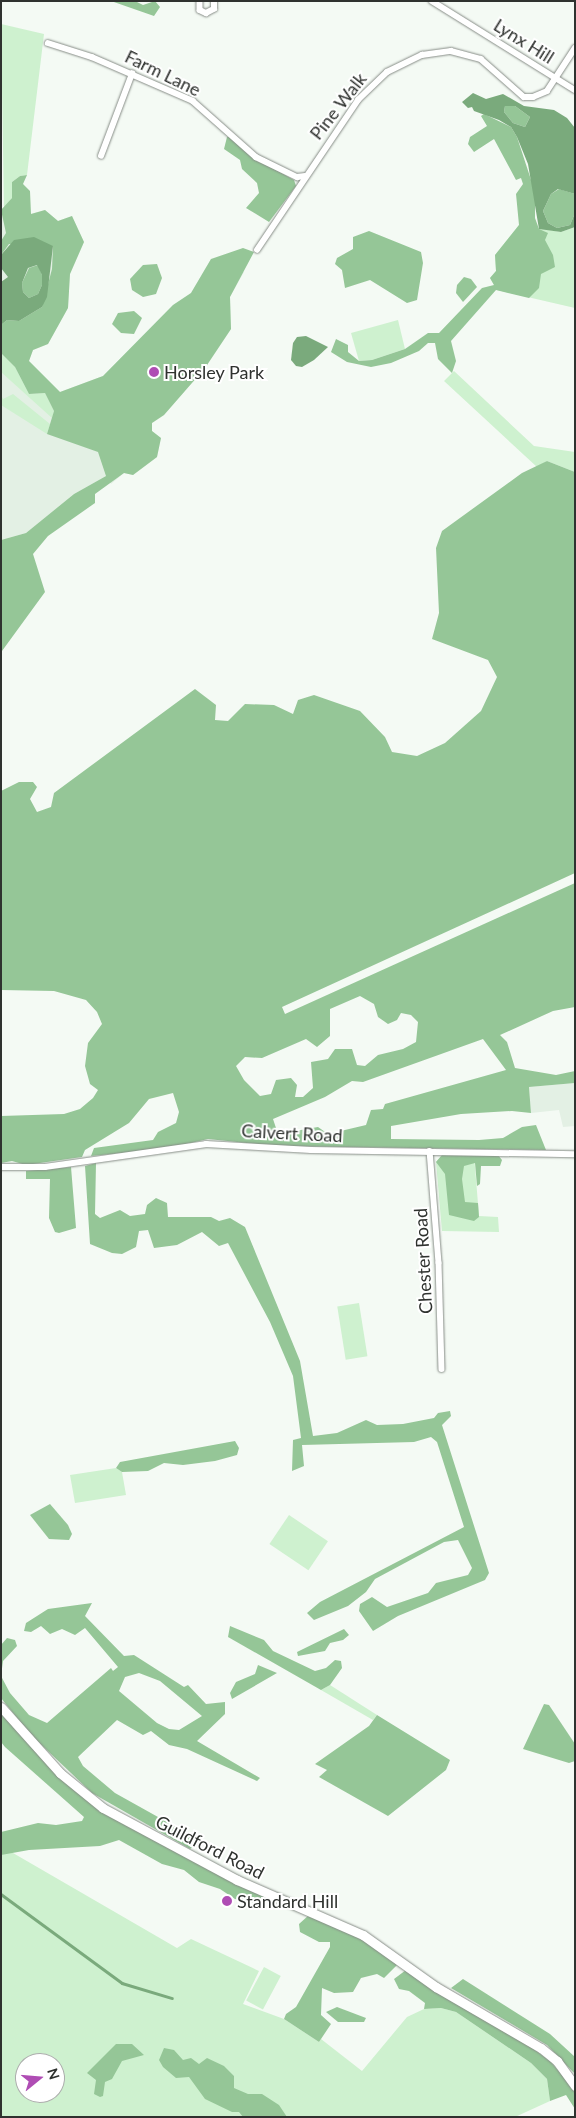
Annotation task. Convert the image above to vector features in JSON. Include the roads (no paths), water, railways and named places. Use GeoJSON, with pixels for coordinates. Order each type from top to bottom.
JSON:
{"type":"FeatureCollection","features":[{"type":"Feature","properties":{"kind":"main road","name":"Guildford Road"},"geometry":{"type":"LineString","coordinates":[[1,1707],[60,1773],[103,1808],[237,1880],[363,1935],[436,1987],[541,2048],[557,2062],[575,2086]]}},
{"type":"Feature","properties":{"kind":"street"},"geometry":{"type":"LineString","coordinates":[[200,1],[200,10],[206,13],[212,11],[214,1]]}},
{"type":"Feature","properties":{"kind":"street","name":"Lynx Hill"},"geometry":{"type":"LineString","coordinates":[[432,1],[575,90]]}},
{"type":"Feature","properties":{"kind":"street","name":"Farm Lane"},"geometry":{"type":"LineString","coordinates":[[48,43],[92,57],[193,101],[256,157],[276,169],[297,177],[305,176]]}},
{"type":"Feature","properties":{"kind":"street"},"geometry":{"type":"LineString","coordinates":[[556,78],[575,48]]}},
{"type":"Feature","properties":{"kind":"street","name":"Pine Walk"},"geometry":{"type":"LineString","coordinates":[[258,250],[305,176],[374,82],[414,58],[443,52],[471,56],[491,67],[524,97],[547,91],[556,78]]}},
{"type":"Feature","properties":{"kind":"street"},"geometry":{"type":"LineString","coordinates":[[101,156],[132,74]]}},
{"type":"Feature","properties":{"kind":"street","name":"Calvert Road"},"geometry":{"type":"LineString","coordinates":[[1,1167],[44,1167],[206,1144],[270,1149],[575,1154]]}},
{"type":"Feature","properties":{"kind":"street","name":"Chester Road"},"geometry":{"type":"LineString","coordinates":[[430,1151],[439,1264],[442,1369]]}},
{"type":"Feature","properties":{"kind":"waterway"},"geometry":{"type":"LineString","coordinates":[[1,1894],[122,1983],[172,1998]]}},
{"type":"Feature","properties":{"kind":"place","name":"Horsley Park"},"geometry":{"type":"Point","coordinates":[154,372]}},
{"type":"Feature","properties":{"kind":"place","name":"Standard Hill"},"geometry":{"type":"Point","coordinates":[227,1901]}}]}
